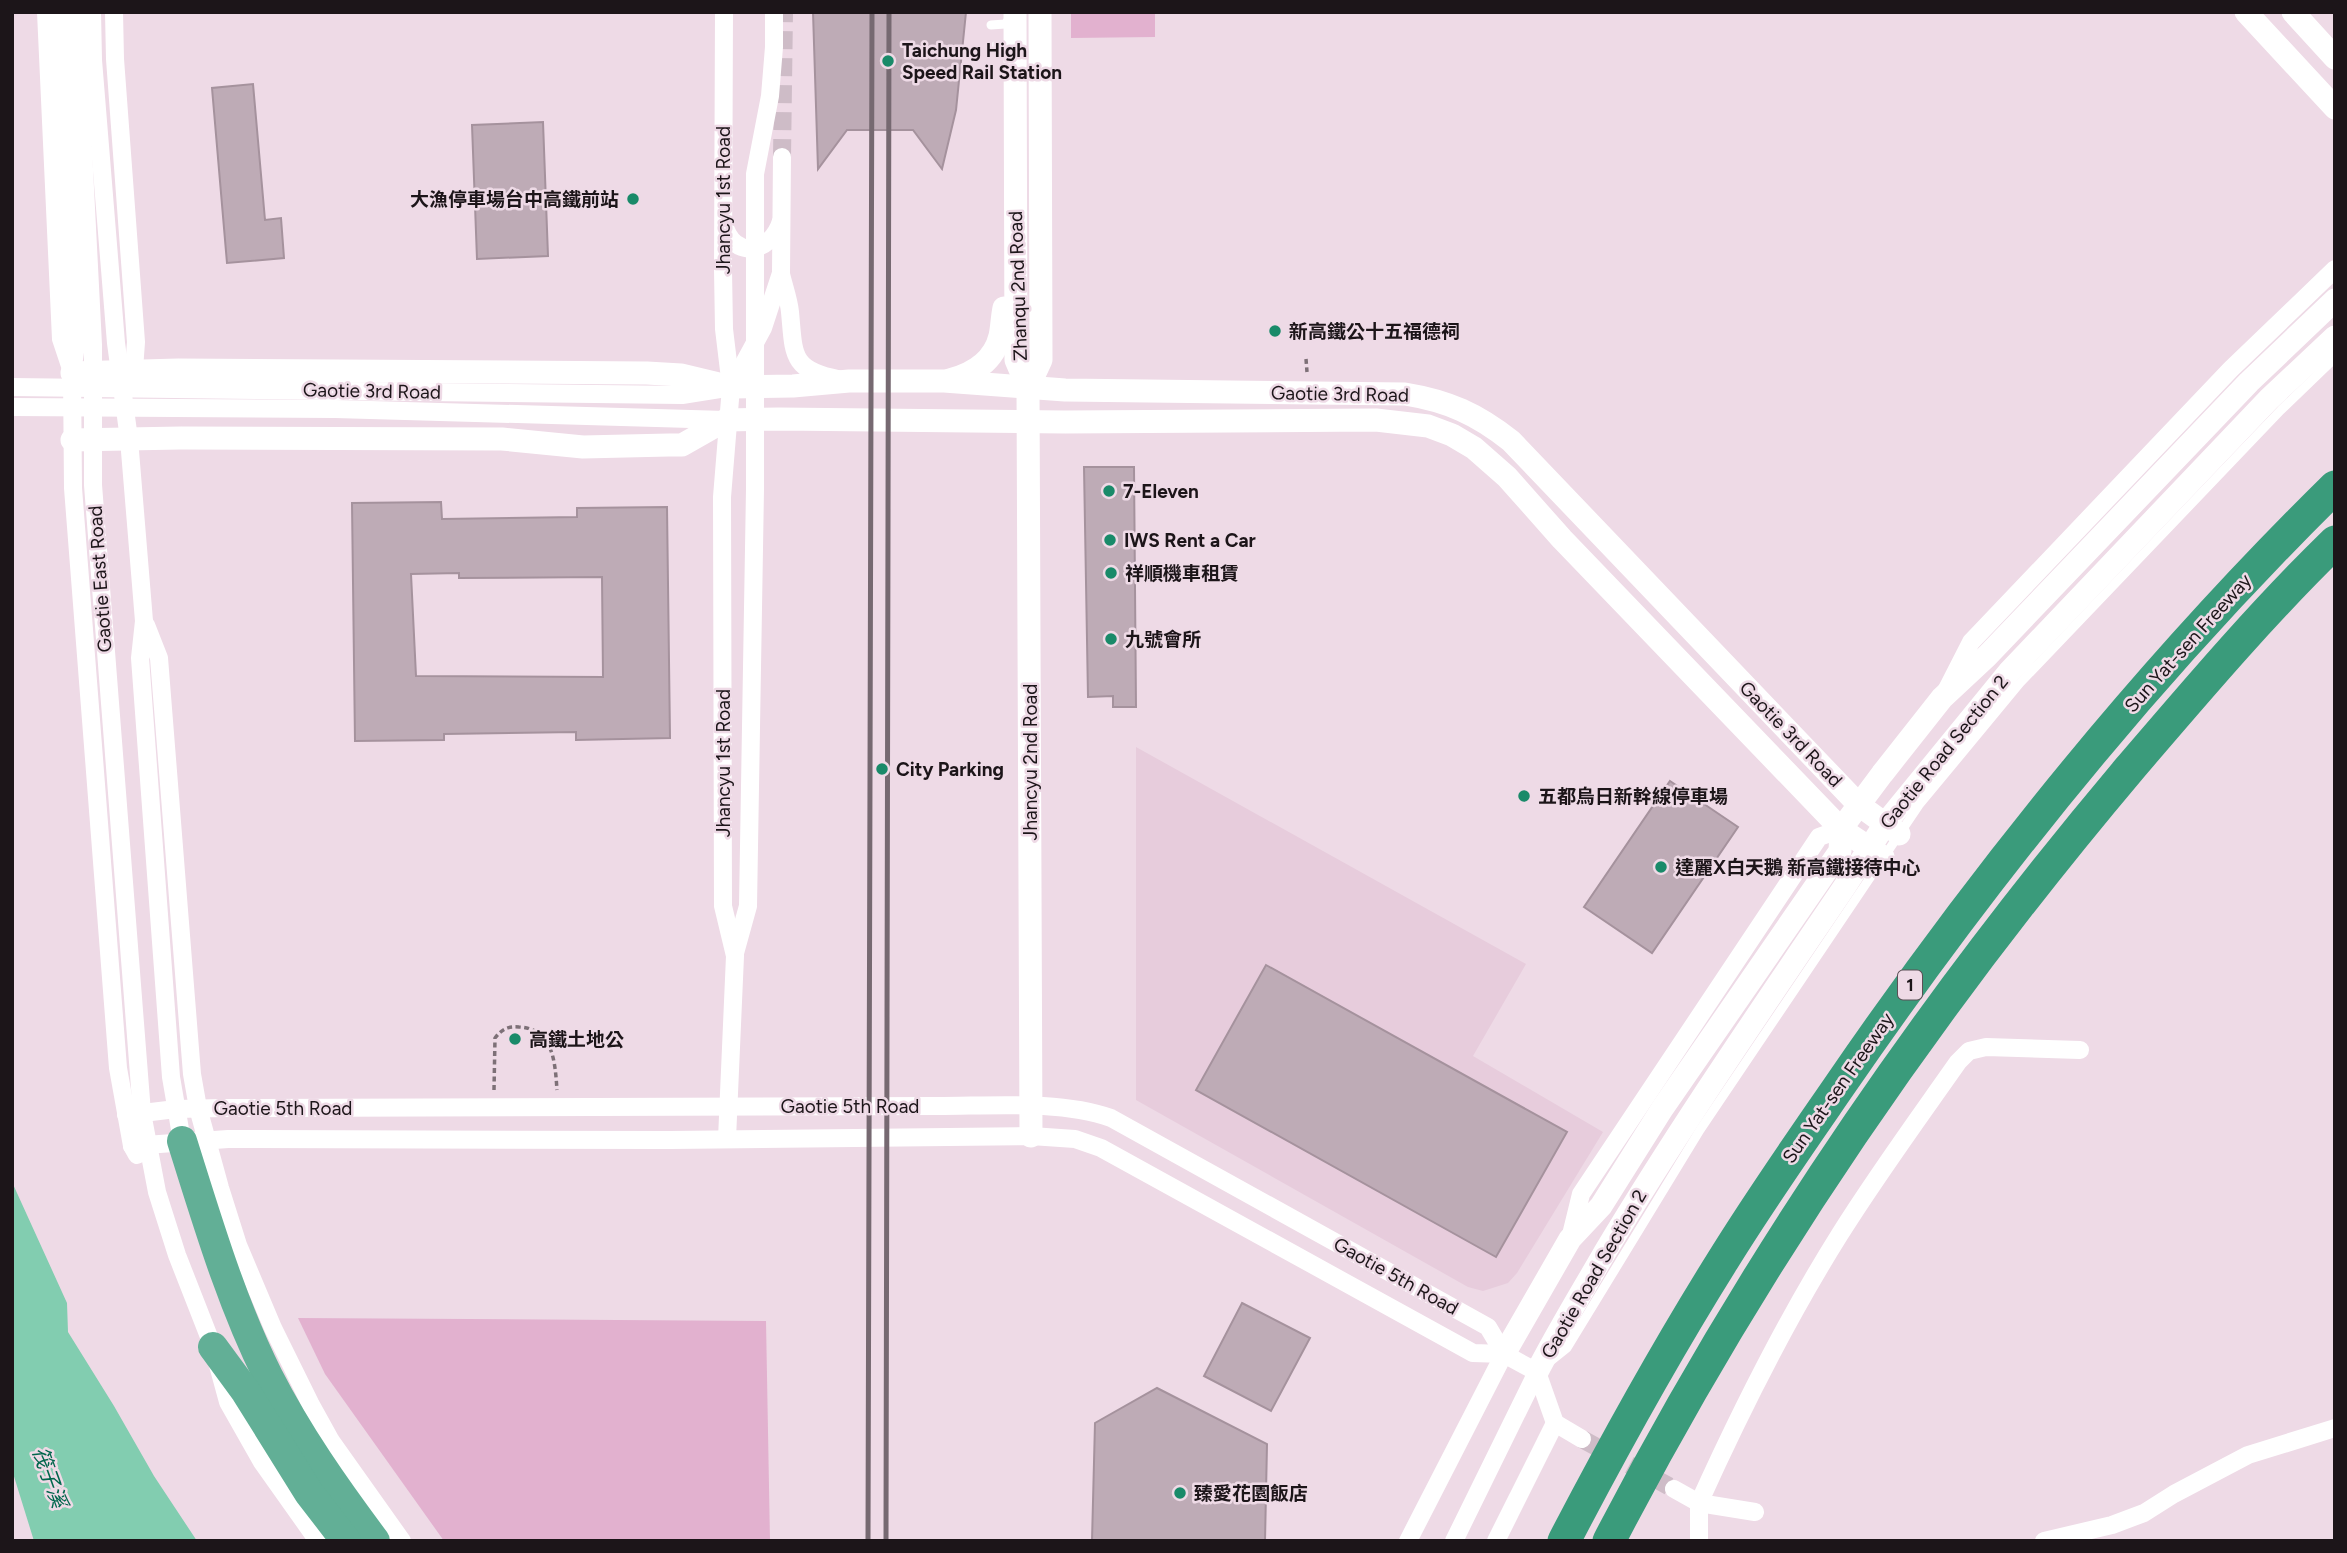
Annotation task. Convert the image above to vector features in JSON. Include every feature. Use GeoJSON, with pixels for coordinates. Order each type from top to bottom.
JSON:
{"type":"FeatureCollection","features":[{"type":"Feature","properties":{"kind":"highway","name":"Sun Yat-sen Freeway"},"geometry":{"type":"LineString","coordinates":[[1564,1541],[1660,1365],[1724,1258],[1879,1028],[1948,933],[2029,827],[2160,672],[2287,534],[2335,487]]}},
{"type":"Feature","properties":{"kind":"highway","name":"Sun Yat-sen Freeway"},"geometry":{"type":"LineString","coordinates":[[1609,1541],[1694,1384],[1757,1279],[1911,1050],[1994,936],[2068,842],[2189,698],[2335,542]]}},
{"type":"Feature","properties":{"kind":"highway"},"geometry":{"type":"LineString","coordinates":[[194,1140],[220,1256],[268,1376],[329,1480],[375,1541]]}},
{"type":"Feature","properties":{"kind":"highway"},"geometry":{"type":"LineString","coordinates":[[213,1347],[246,1392],[309,1493],[346,1541]]}},
{"type":"Feature","properties":{"kind":"street"},"geometry":{"type":"LineString","coordinates":[[46,12],[61,340],[83,372]]}},
{"type":"Feature","properties":{"kind":"street"},"geometry":{"type":"LineString","coordinates":[[62,12],[77,338],[83,372]]}},
{"type":"Feature","properties":{"kind":"street"},"geometry":{"type":"LineString","coordinates":[[76,12],[83,440],[73,488],[118,1068],[134,1114],[140,1145],[177,1255],[213,1347],[228,1402],[262,1462],[318,1541]]}},
{"type":"Feature","properties":{"kind":"street"},"geometry":{"type":"LineString","coordinates":[[92,12],[116,343],[127,370]]}},
{"type":"Feature","properties":{"kind":"street"},"geometry":{"type":"LineString","coordinates":[[114,12],[136,342],[127,370]]}},
{"type":"Feature","properties":{"kind":"street","name":"Jhancyu 1st Road"},"geometry":{"type":"LineString","coordinates":[[724,12],[724,329],[730,387],[722,497],[723,906],[735,956],[727,1139]]}},
{"type":"Feature","properties":{"kind":"street"},"geometry":{"type":"LineString","coordinates":[[735,956],[748,906],[755,489],[755,174],[769,96],[774,12]]}},
{"type":"Feature","properties":{"kind":"street","name":"Zhanqu 2nd Road"},"geometry":{"type":"LineString","coordinates":[[1014,12],[1016,360],[1028,388]]}},
{"type":"Feature","properties":{"kind":"street","name":"Zhanqu 2nd Road"},"geometry":{"type":"LineString","coordinates":[[1028,388],[1041,360],[1040,12]]}},
{"type":"Feature","properties":{"kind":"street"},"geometry":{"type":"LineString","coordinates":[[2246,12],[2335,108]]}},
{"type":"Feature","properties":{"kind":"street"},"geometry":{"type":"LineString","coordinates":[[2293,12],[2335,58]]}},
{"type":"Feature","properties":{"kind":"street","name":"Jhancyu 1st Road"},"geometry":{"type":"LineString","coordinates":[[730,387],[763,328],[781,273],[782,157]]}},
{"type":"Feature","properties":{"kind":"street"},"geometry":{"type":"LineString","coordinates":[[723,217],[726,233],[733,242],[753,250],[772,240],[782,216]]}},
{"type":"Feature","properties":{"kind":"street"},"geometry":{"type":"LineString","coordinates":[[944,381],[971,373],[997,344],[1015,256]]}},
{"type":"Feature","properties":{"kind":"street","name":"Gaotie Road Section 2"},"geometry":{"type":"LineString","coordinates":[[1942,698],[1971,642],[2231,369],[2335,269]]}},
{"type":"Feature","properties":{"kind":"street"},"geometry":{"type":"LineString","coordinates":[[781,273],[790,310],[792,344],[796,355],[805,366],[816,372],[849,381]]}},
{"type":"Feature","properties":{"kind":"street","name":"Gaotie Road Section 2"},"geometry":{"type":"LineString","coordinates":[[1504,1354],[1570,1239],[1601,1206],[1662,1109],[1840,851],[1841,829],[1942,698],[1987,656],[2249,383],[2335,300]]}},
{"type":"Feature","properties":{"kind":"street","name":"Gaotie Road Section 2"},"geometry":{"type":"LineString","coordinates":[[1537,1373],[1553,1340],[1687,1120],[1845,886],[1875,853],[2008,672],[2269,399],[2335,337]]}},
{"type":"Feature","properties":{"kind":"street","name":"Gaotie East Road"},"geometry":{"type":"LineString","coordinates":[[127,370],[129,439],[144,621],[140,658],[171,1077],[176,1109],[194,1140]]}},
{"type":"Feature","properties":{"kind":"street","name":"Gaotie 3rd Road"},"geometry":{"type":"LineString","coordinates":[[83,372],[647,373],[681,375],[730,387]]}},
{"type":"Feature","properties":{"kind":"street","name":"Gaotie 3rd Road"},"geometry":{"type":"LineString","coordinates":[[12,407],[682,395],[730,387],[793,386],[849,381],[944,381],[1028,388],[1405,394],[1432,398],[1487,422],[1511,441],[1859,805],[1892,829]]}},
{"type":"Feature","properties":{"kind":"street","name":"Gaotie 3rd Road"},"geometry":{"type":"LineString","coordinates":[[12,387],[726,420],[1376,420],[1428,426],[1452,435],[1474,448],[1507,477],[1568,545],[1841,829],[1875,853]]}},
{"type":"Feature","properties":{"kind":"street","name":"Jhancyu 2nd Road"},"geometry":{"type":"LineString","coordinates":[[1028,388],[1031,1136]]}},
{"type":"Feature","properties":{"kind":"street","name":"Gaotie 3rd Road"},"geometry":{"type":"LineString","coordinates":[[83,440],[502,439],[583,447],[682,445],[726,420]]}},
{"type":"Feature","properties":{"kind":"street"},"geometry":{"type":"LineString","coordinates":[[144,621],[159,658],[192,1074],[198,1108],[194,1140],[231,1222],[247,1269],[310,1404],[331,1441],[402,1541]]}},
{"type":"Feature","properties":{"kind":"street"},"geometry":{"type":"LineString","coordinates":[[1699,1541],[1699,1503],[1738,1416],[1776,1344],[1840,1233],[1958,1062],[1969,1051],[1986,1047],[2080,1050]]}},
{"type":"Feature","properties":{"kind":"street","name":"Gaotie 5th Road"},"geometry":{"type":"LineString","coordinates":[[134,1114],[198,1108],[728,1106],[1031,1107],[1091,1111],[1111,1118],[1488,1327],[1504,1354]]}},
{"type":"Feature","properties":{"kind":"street","name":"Gaotie 5th Road"},"geometry":{"type":"LineString","coordinates":[[140,1145],[194,1140],[1031,1136],[1075,1139],[1101,1148],[1474,1353],[1504,1354],[1537,1373]]}},
{"type":"Feature","properties":{"kind":"street"},"geometry":{"type":"LineString","coordinates":[[1408,1541],[1504,1354]]}},
{"type":"Feature","properties":{"kind":"street"},"geometry":{"type":"LineString","coordinates":[[1537,1373],[1555,1423],[1582,1439]]}},
{"type":"Feature","properties":{"kind":"street"},"geometry":{"type":"LineString","coordinates":[[1454,1541],[1537,1373]]}},
{"type":"Feature","properties":{"kind":"street"},"geometry":{"type":"LineString","coordinates":[[1496,1541],[1555,1423]]}},
{"type":"Feature","properties":{"kind":"street"},"geometry":{"type":"LineString","coordinates":[[2044,1541],[2112,1525],[2133,1517],[2248,1455],[2335,1428]]}},
{"type":"Feature","properties":{"kind":"street"},"geometry":{"type":"LineString","coordinates":[[1674,1489],[1699,1503],[1755,1512]]}},
{"type":"Feature","properties":{"kind":"lane"},"geometry":{"type":"LineString","coordinates":[[991,25],[1005,24],[1014,12]]}},
{"type":"Feature","properties":{"kind":"lane"},"geometry":{"type":"LineString","coordinates":[[995,46],[1008,50],[1015,61]]}},
{"type":"Feature","properties":{"kind":"lane","name":"Gaotie Road Section 2"},"geometry":{"type":"LineString","coordinates":[[1892,829],[1919,805],[2020,682],[2281,410],[2335,359]]}},
{"type":"Feature","properties":{"kind":"path"},"geometry":{"type":"LineString","coordinates":[[1306,359],[1307,372]]}},
{"type":"Feature","properties":{"kind":"path"},"geometry":{"type":"LineString","coordinates":[[494,1090],[495,1038],[507,1027],[517,1026],[538,1032],[550,1045],[554,1055],[557,1090]]}},
{"type":"Feature","properties":{"kind":"shaded area"},"geometry":{"type":"Polygon","coordinates":[[[1071,12],[1155,12],[1155,37],[1071,38],[1071,12]]]}},
{"type":"Feature","properties":{"kind":"shaded area"},"geometry":{"type":"Polygon","coordinates":[[[1136,747],[1526,964],[1473,1056],[1603,1132],[1517,1273],[1508,1283],[1483,1291],[1468,1287],[1136,1100],[1136,747]]]}},
{"type":"Feature","properties":{"kind":"shaded area"},"geometry":{"type":"Polygon","coordinates":[[[298,1318],[766,1321],[770,1541],[444,1541],[325,1374],[298,1318]]]}},
{"type":"Feature","properties":{"kind":"water","name":"筏子溪"},"geometry":{"type":"Polygon","coordinates":[[[12,1182],[67,1303],[68,1332],[154,1476],[197,1541],[34,1541],[12,1470],[12,1182]]]}},
{"type":"Feature","properties":{"kind":"building","name":"Taichung High Speed Rail Station"},"geometry":{"type":"Polygon","coordinates":[[[813,12],[966,12],[956,110],[942,169],[913,130],[847,130],[818,169],[813,12]]]}},
{"type":"Feature","properties":{"kind":"building"},"geometry":{"type":"Polygon","coordinates":[[[253,84],[265,220],[281,218],[284,258],[227,263],[212,88],[253,84]]]}},
{"type":"Feature","properties":{"kind":"building"},"geometry":{"type":"Polygon","coordinates":[[[543,122],[548,256],[477,259],[472,125],[543,122]]]}},
{"type":"Feature","properties":{"kind":"building"},"geometry":{"type":"Polygon","coordinates":[[[1084,467],[1134,467],[1136,707],[1113,707],[1113,696],[1088,697],[1084,467]]]}},
{"type":"Feature","properties":{"kind":"building"},"geometry":{"type":"Polygon","coordinates":[[[441,502],[442,519],[577,517],[577,508],[667,507],[670,738],[576,740],[576,732],[444,734],[444,740],[355,741],[352,503],[441,502]],[[459,573],[411,574],[416,676],[603,677],[602,577],[459,578],[459,573]]]}},
{"type":"Feature","properties":{"kind":"building","name":"達麗X白天鵝 新高鐵接待中心"},"geometry":{"type":"Polygon","coordinates":[[[1670,781],[1738,827],[1652,953],[1584,907],[1670,781]]]}},
{"type":"Feature","properties":{"kind":"building"},"geometry":{"type":"Polygon","coordinates":[[[1266,965],[1567,1132],[1496,1257],[1196,1090],[1266,965]]]}},
{"type":"Feature","properties":{"kind":"building"},"geometry":{"type":"Polygon","coordinates":[[[1242,1303],[1310,1338],[1271,1411],[1204,1376],[1242,1303]]]}},
{"type":"Feature","properties":{"kind":"building","name":"臻愛花園飯店"},"geometry":{"type":"Polygon","coordinates":[[[1157,1388],[1267,1444],[1265,1541],[1092,1541],[1095,1423],[1157,1388]]]}},
{"type":"Feature","properties":{"kind":"tunnel"},"geometry":{"type":"LineString","coordinates":[[782,157],[784,12]]}},
{"type":"Feature","properties":{"kind":"tunnel"},"geometry":{"type":"LineString","coordinates":[[1582,1439],[1674,1489]]}},
{"type":"Feature","properties":{"kind":"railway"},"geometry":{"type":"LineString","coordinates":[[868,1541],[872,12]]}},
{"type":"Feature","properties":{"kind":"railway"},"geometry":{"type":"LineString","coordinates":[[886,1541],[889,12]]}},
{"type":"Feature","properties":{"kind":"place","name":"Taichung High Speed Rail Station"},"geometry":{"type":"Point","coordinates":[888,61]}},
{"type":"Feature","properties":{"kind":"place","name":"大漁停車場台中高鐵前站"},"geometry":{"type":"Point","coordinates":[633,199]}},
{"type":"Feature","properties":{"kind":"place","name":"新高鐵公十五福德祠"},"geometry":{"type":"Point","coordinates":[1275,331]}},
{"type":"Feature","properties":{"kind":"place","name":"7-Eleven"},"geometry":{"type":"Point","coordinates":[1109,491]}},
{"type":"Feature","properties":{"kind":"place","name":"IWS Rent a Car"},"geometry":{"type":"Point","coordinates":[1110,540]}},
{"type":"Feature","properties":{"kind":"place","name":"祥順機車租賃"},"geometry":{"type":"Point","coordinates":[1111,573]}},
{"type":"Feature","properties":{"kind":"place","name":"九號會所"},"geometry":{"type":"Point","coordinates":[1111,639]}},
{"type":"Feature","properties":{"kind":"place","name":"City Parking"},"geometry":{"type":"Point","coordinates":[882,769]}},
{"type":"Feature","properties":{"kind":"place","name":"五都烏日新幹線停車場"},"geometry":{"type":"Point","coordinates":[1524,796]}},
{"type":"Feature","properties":{"kind":"place","name":"達麗X白天鵝 新高鐵接待中心"},"geometry":{"type":"Point","coordinates":[1661,867]}},
{"type":"Feature","properties":{"kind":"place","name":"高鐵土地公"},"geometry":{"type":"Point","coordinates":[515,1039]}},
{"type":"Feature","properties":{"kind":"place","name":"臻愛花園飯店"},"geometry":{"type":"Point","coordinates":[1180,1493]}}]}
